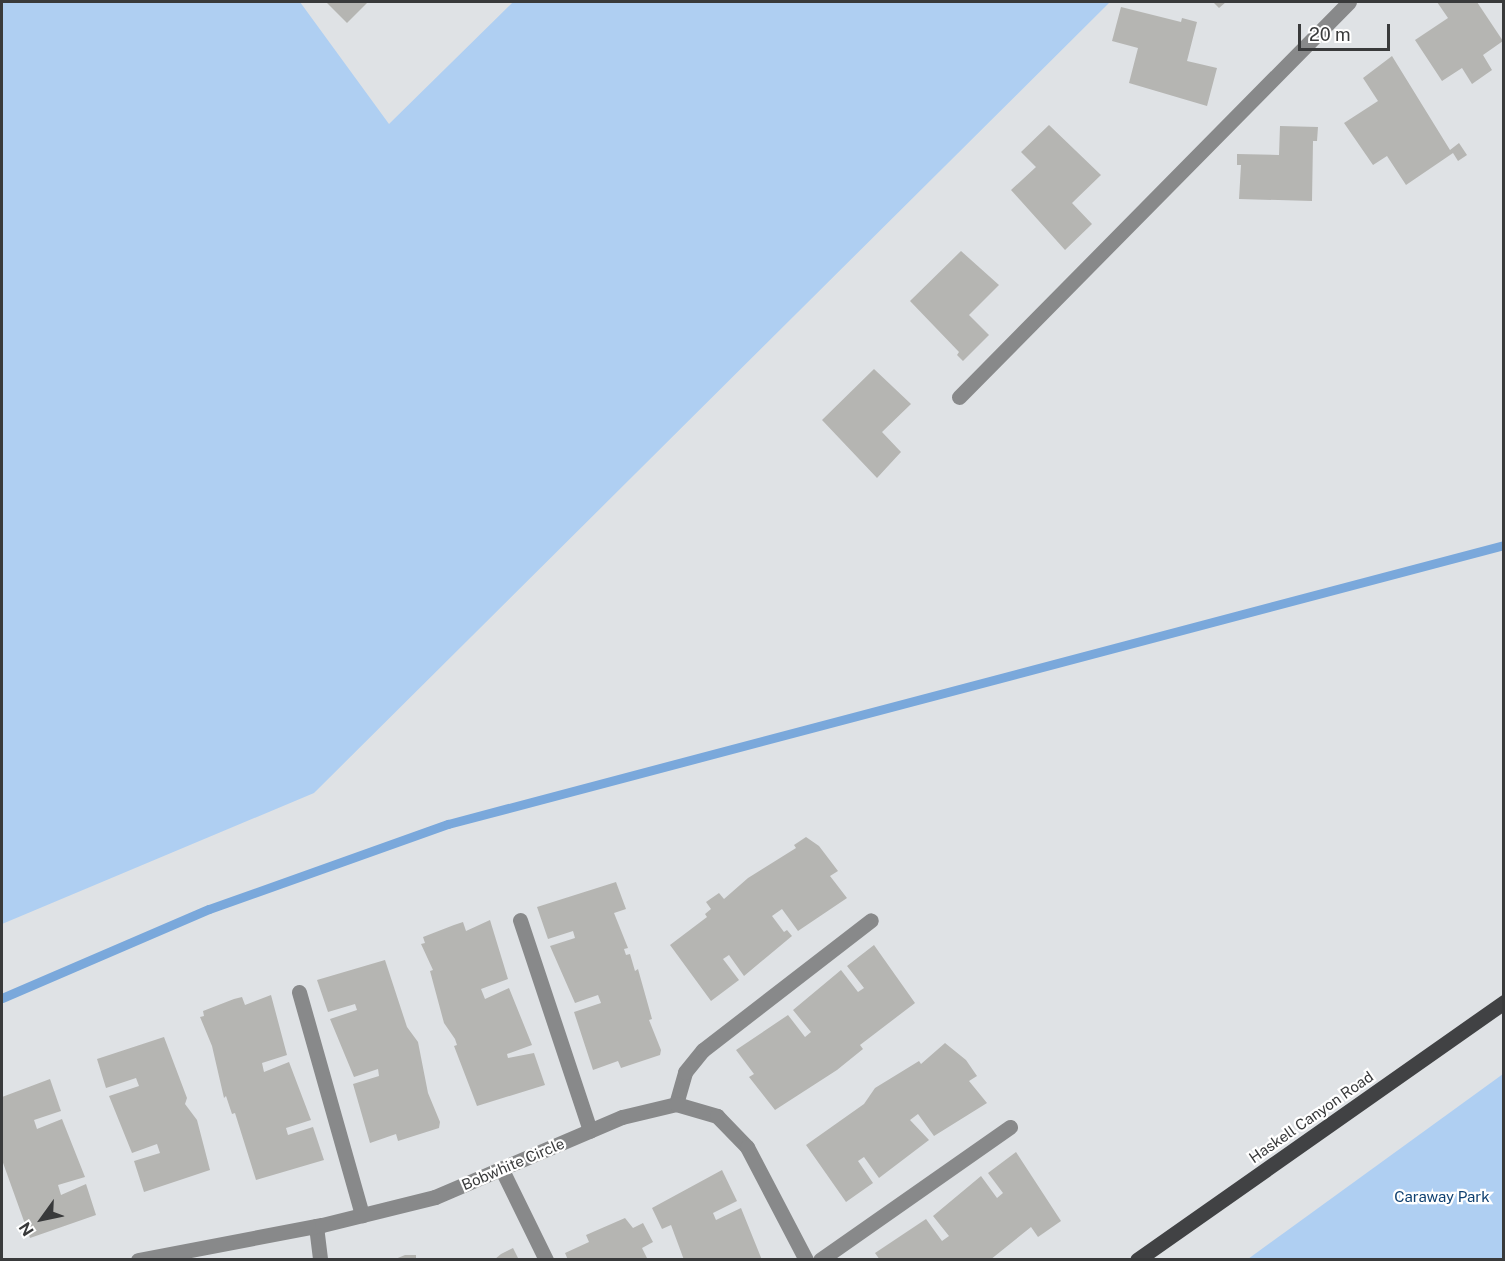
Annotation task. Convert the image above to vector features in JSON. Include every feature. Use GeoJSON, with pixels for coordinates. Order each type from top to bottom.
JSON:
{"type":"FeatureCollection","features":[{"type":"Feature","properties":{"kind":"main road","name":"Haskell Canyon Road"},"geometry":{"type":"LineString","coordinates":[[1137,1260],[1503,1002]]}},
{"type":"Feature","properties":{"kind":"street"},"geometry":{"type":"LineString","coordinates":[[959,397],[1350,2]]}},
{"type":"Feature","properties":{"kind":"street"},"geometry":{"type":"LineString","coordinates":[[520,920],[590,1131]]}},
{"type":"Feature","properties":{"kind":"street"},"geometry":{"type":"LineString","coordinates":[[676,1104],[685,1072],[703,1050],[871,920]]}},
{"type":"Feature","properties":{"kind":"street"},"geometry":{"type":"LineString","coordinates":[[299,992],[362,1215]]}},
{"type":"Feature","properties":{"kind":"street","name":"Bobwhite Circle"},"geometry":{"type":"LineString","coordinates":[[138,1260],[316,1226],[435,1197],[622,1117],[676,1104],[717,1116],[747,1147],[806,1260]]}},
{"type":"Feature","properties":{"kind":"street"},"geometry":{"type":"LineString","coordinates":[[820,1260],[1010,1127]]}},
{"type":"Feature","properties":{"kind":"street"},"geometry":{"type":"LineString","coordinates":[[502,1170],[546,1260]]}},
{"type":"Feature","properties":{"kind":"street"},"geometry":{"type":"LineString","coordinates":[[316,1226],[320,1260]]}},
{"type":"Feature","properties":{"kind":"green space"},"geometry":{"type":"Polygon","coordinates":[[[2,2],[300,2],[389,124],[513,2],[1110,2],[314,793],[2,924],[2,2]]]}},
{"type":"Feature","properties":{"kind":"green space","name":"Caraway Park"},"geometry":{"type":"Polygon","coordinates":[[[1503,1074],[1503,1259],[1248,1259],[1503,1074]]]}},
{"type":"Feature","properties":{"kind":"building"},"geometry":{"type":"Polygon","coordinates":[[[326,2],[368,2],[347,23],[326,2]]]}},
{"type":"Feature","properties":{"kind":"building"},"geometry":{"type":"Polygon","coordinates":[[[1213,2],[1226,2],[1219,8],[1213,2]]]}},
{"type":"Feature","properties":{"kind":"building"},"geometry":{"type":"Polygon","coordinates":[[[1437,2],[1477,2],[1503,41],[1483,55],[1492,70],[1472,84],[1462,68],[1442,81],[1415,40],[1448,18],[1437,2]]]}},
{"type":"Feature","properties":{"kind":"building"},"geometry":{"type":"Polygon","coordinates":[[[1121,7],[1181,22],[1182,18],[1197,22],[1187,61],[1217,68],[1207,106],[1129,83],[1138,48],[1112,41],[1121,7]]]}},
{"type":"Feature","properties":{"kind":"building"},"geometry":{"type":"Polygon","coordinates":[[[1392,56],[1450,150],[1459,143],[1467,155],[1458,161],[1453,153],[1406,185],[1387,156],[1373,165],[1344,123],[1378,101],[1363,78],[1392,56]]]}},
{"type":"Feature","properties":{"kind":"building"},"geometry":{"type":"Polygon","coordinates":[[[1049,125],[1101,175],[1072,203],[1092,224],[1065,250],[1011,190],[1036,167],[1021,152],[1049,125]]]}},
{"type":"Feature","properties":{"kind":"building"},"geometry":{"type":"Polygon","coordinates":[[[1280,126],[1318,127],[1317,141],[1313,141],[1312,201],[1239,199],[1241,165],[1237,165],[1237,154],[1279,155],[1280,126]]]}},
{"type":"Feature","properties":{"kind":"building"},"geometry":{"type":"Polygon","coordinates":[[[961,251],[999,285],[969,315],[989,335],[963,361],[957,355],[959,352],[910,301],[961,251]]]}},
{"type":"Feature","properties":{"kind":"building"},"geometry":{"type":"Polygon","coordinates":[[[874,369],[911,404],[882,432],[901,452],[877,478],[822,420],[874,369]]]}},
{"type":"Feature","properties":{"kind":"building"},"geometry":{"type":"Polygon","coordinates":[[[806,837],[819,846],[838,871],[830,876],[847,898],[798,931],[782,909],[772,916],[784,932],[787,930],[792,936],[744,976],[729,955],[723,959],[739,980],[711,1001],[670,945],[707,917],[705,914],[711,909],[706,902],[719,893],[724,899],[748,878],[796,848],[794,845],[806,837]]]}},
{"type":"Feature","properties":{"kind":"building"},"geometry":{"type":"Polygon","coordinates":[[[616,882],[626,909],[614,913],[628,948],[624,949],[626,955],[630,954],[635,971],[638,969],[652,1019],[649,1020],[661,1050],[660,1055],[621,1068],[618,1061],[593,1070],[574,1012],[601,1003],[598,995],[575,1003],[550,946],[575,938],[573,931],[548,939],[537,907],[616,882]]]}},
{"type":"Feature","properties":{"kind":"building"},"geometry":{"type":"Polygon","coordinates":[[[490,920],[508,979],[481,989],[485,999],[509,988],[532,1045],[507,1054],[508,1058],[534,1053],[545,1085],[477,1106],[454,1046],[457,1045],[455,1039],[444,1023],[430,971],[433,970],[421,944],[425,943],[423,937],[454,925],[463,922],[466,931],[490,920]]]}},
{"type":"Feature","properties":{"kind":"building"},"geometry":{"type":"Polygon","coordinates":[[[874,945],[915,1003],[860,1045],[863,1049],[837,1070],[775,1110],[749,1077],[754,1074],[736,1050],[788,1015],[805,1037],[811,1032],[793,1010],[841,970],[858,992],[864,988],[847,966],[874,945]]]}},
{"type":"Feature","properties":{"kind":"building"},"geometry":{"type":"Polygon","coordinates":[[[385,960],[407,1027],[418,1042],[428,1093],[440,1122],[439,1128],[398,1141],[396,1134],[370,1143],[353,1084],[379,1076],[378,1069],[354,1077],[330,1019],[357,1010],[355,1004],[328,1012],[317,980],[385,960]]]}},
{"type":"Feature","properties":{"kind":"building"},"geometry":{"type":"Polygon","coordinates":[[[271,995],[287,1055],[262,1063],[264,1072],[289,1062],[311,1120],[286,1128],[288,1135],[313,1127],[324,1160],[256,1180],[235,1113],[232,1114],[226,1096],[224,1098],[212,1046],[200,1017],[204,1016],[203,1011],[234,999],[242,997],[245,1005],[271,995]]]}},
{"type":"Feature","properties":{"kind":"building"},"geometry":{"type":"Polygon","coordinates":[[[164,1037],[187,1098],[185,1104],[197,1120],[210,1170],[144,1192],[134,1161],[160,1153],[157,1144],[132,1153],[109,1096],[139,1086],[136,1078],[106,1088],[97,1059],[164,1037]]]}},
{"type":"Feature","properties":{"kind":"building"},"geometry":{"type":"Polygon","coordinates":[[[945,1043],[966,1060],[977,1076],[969,1081],[987,1103],[934,1136],[918,1114],[910,1120],[929,1140],[879,1178],[864,1157],[858,1161],[873,1183],[846,1202],[806,1145],[864,1104],[875,1088],[919,1061],[921,1064],[945,1043]]]}},
{"type":"Feature","properties":{"kind":"building"},"geometry":{"type":"Polygon","coordinates":[[[50,1079],[61,1111],[34,1120],[37,1129],[62,1119],[85,1177],[58,1185],[61,1195],[86,1184],[96,1215],[30,1238],[2,1160],[2,1097],[50,1079]]]}},
{"type":"Feature","properties":{"kind":"building"},"geometry":{"type":"Polygon","coordinates":[[[1016,1152],[1061,1221],[1038,1237],[1031,1227],[990,1260],[880,1260],[875,1253],[926,1219],[942,1241],[949,1236],[933,1216],[981,1176],[997,1198],[1003,1193],[988,1173],[1016,1152]]]}},
{"type":"Feature","properties":{"kind":"building"},"geometry":{"type":"Polygon","coordinates":[[[722,1170],[737,1201],[713,1213],[716,1220],[741,1208],[762,1260],[684,1260],[671,1225],[662,1229],[652,1208],[722,1170]]]}},
{"type":"Feature","properties":{"kind":"building"},"geometry":{"type":"Polygon","coordinates":[[[625,1218],[633,1228],[643,1223],[653,1242],[642,1248],[648,1260],[568,1260],[565,1253],[589,1242],[586,1235],[625,1218]]]}},
{"type":"Feature","properties":{"kind":"building"},"geometry":{"type":"Polygon","coordinates":[[[513,1248],[519,1260],[494,1260],[501,1254],[513,1248]]]}},
{"type":"Feature","properties":{"kind":"building"},"geometry":{"type":"Polygon","coordinates":[[[405,1255],[416,1255],[416,1260],[393,1260],[405,1255]]]}},
{"type":"Feature","properties":{"kind":"waterway"},"geometry":{"type":"LineString","coordinates":[[2,998],[209,909],[448,824],[1504,545]]}}]}
